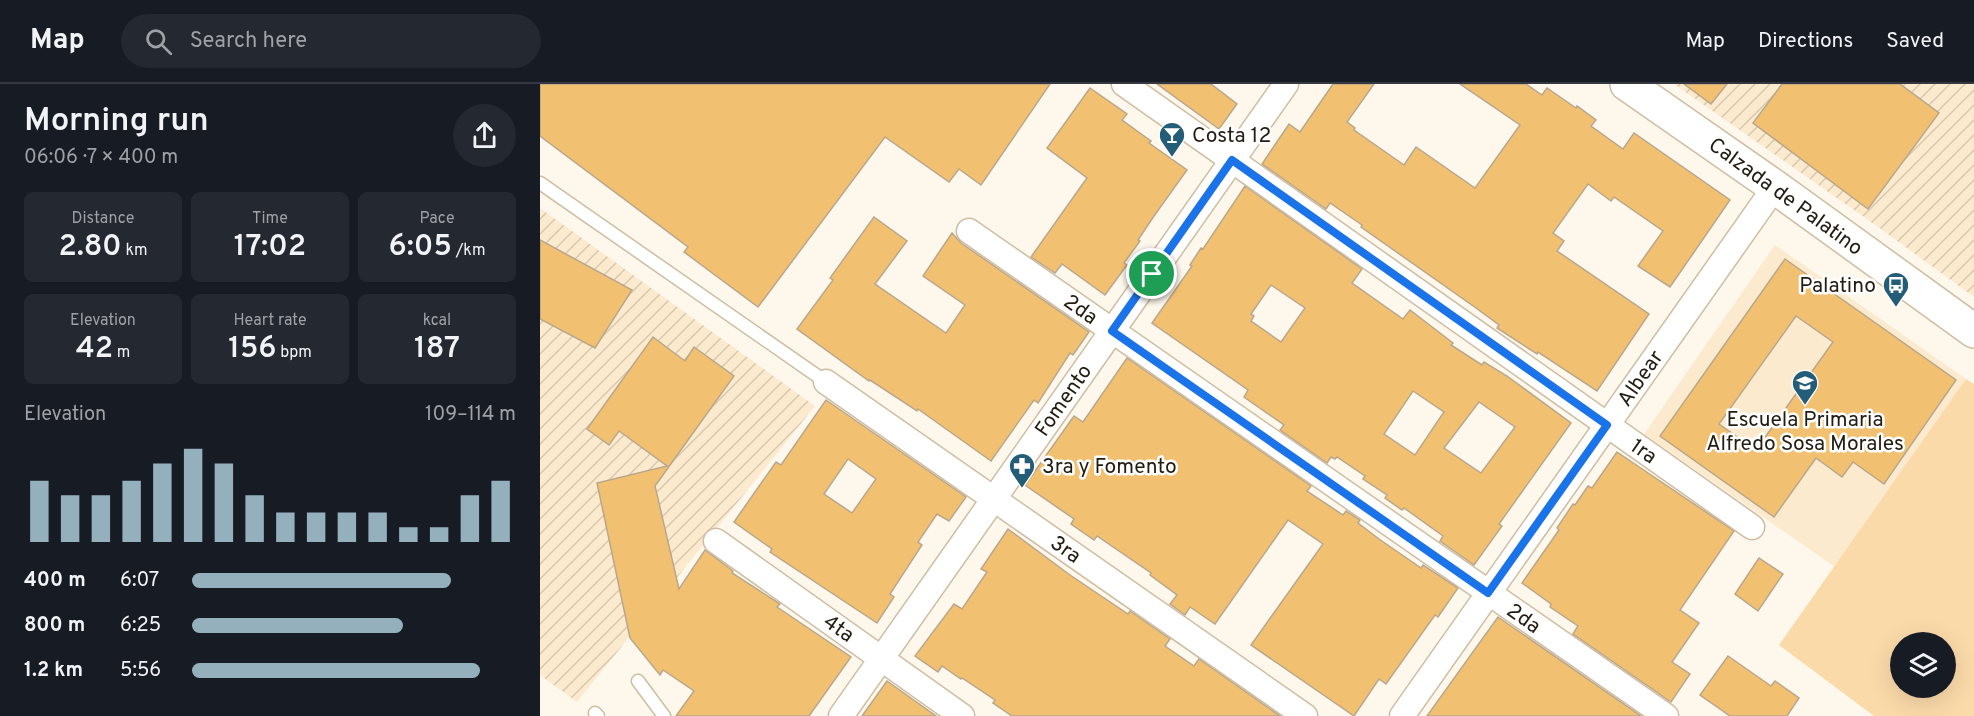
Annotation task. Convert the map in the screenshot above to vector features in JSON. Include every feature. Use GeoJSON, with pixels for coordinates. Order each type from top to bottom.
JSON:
{"type":"FeatureCollection","features":[{"type":"Feature","properties":{"kind":"street","name":"1ra"},"geometry":{"type":"LineString","coordinates":[[1124,84],[1752,527]]}},
{"type":"Feature","properties":{"kind":"street","name":"Fomento"},"geometry":{"type":"LineString","coordinates":[[841,716],[1286,84]]}},
{"type":"Feature","properties":{"kind":"street","name":"Calzada de Palatino"},"geometry":{"type":"LineString","coordinates":[[1635,86],[1974,331]]}},
{"type":"Feature","properties":{"kind":"street","name":"Albear"},"geometry":{"type":"LineString","coordinates":[[1402,716],[1775,187]]}},
{"type":"Feature","properties":{"kind":"street","name":"2da"},"geometry":{"type":"LineString","coordinates":[[969,231],[1666,716]]}},
{"type":"Feature","properties":{"kind":"street","name":"3ra"},"geometry":{"type":"LineString","coordinates":[[826,382],[1305,716]]}},
{"type":"Feature","properties":{"kind":"street","name":"4ta"},"geometry":{"type":"LineString","coordinates":[[716,541],[962,716]]}},
{"type":"Feature","properties":{"kind":"lane"},"geometry":{"type":"LineString","coordinates":[[540,183],[826,382]]}},
{"type":"Feature","properties":{"kind":"lane"},"geometry":{"type":"LineString","coordinates":[[638,681],[664,716]]}},
{"type":"Feature","properties":{"kind":"shaded area"},"geometry":{"type":"Polygon","coordinates":[[[1674,84],[1974,84],[1974,297],[1874,224],[1674,84]]]}},
{"type":"Feature","properties":{"kind":"shaded area"},"geometry":{"type":"Polygon","coordinates":[[[540,208],[815,406],[577,702],[540,675],[540,208]]]}},
{"type":"Feature","properties":{"kind":"shaded area","name":"Escuela Primaria Alfredo Sosa Morales"},"geometry":{"type":"Polygon","coordinates":[[[1775,245],[1966,379],[1835,567],[1644,434],[1775,245]]]}},
{"type":"Feature","properties":{"kind":"shaded area"},"geometry":{"type":"Polygon","coordinates":[[[1966,379],[1974,384],[1974,716],[1874,716],[1779,645],[1966,379]]]}},
{"type":"Feature","properties":{"kind":"building"},"geometry":{"type":"Polygon","coordinates":[[[540,84],[1050,84],[981,185],[959,169],[949,182],[885,137],[758,307],[684,252],[688,247],[540,136],[540,84]]]}},
{"type":"Feature","properties":{"kind":"building"},"geometry":{"type":"Polygon","coordinates":[[[1157,84],[1211,84],[1237,104],[1219,129],[1157,84]]]}},
{"type":"Feature","properties":{"kind":"building"},"geometry":{"type":"Polygon","coordinates":[[[1333,84],[1374,84],[1347,122],[1355,128],[1354,130],[1404,165],[1416,147],[1475,188],[1520,125],[1460,84],[1526,84],[1542,95],[1547,88],[1576,108],[1577,106],[1596,120],[1591,126],[1623,149],[1634,133],[1730,200],[1670,287],[1638,266],[1663,231],[1614,197],[1611,201],[1588,184],[1553,233],[1564,241],[1557,251],[1649,314],[1597,391],[1497,328],[1499,325],[1330,203],[1326,209],[1262,164],[1289,124],[1300,132],[1333,84]]]}},
{"type":"Feature","properties":{"kind":"building"},"geometry":{"type":"Polygon","coordinates":[[[1684,84],[1727,84],[1711,104],[1684,84]]]}},
{"type":"Feature","properties":{"kind":"building"},"geometry":{"type":"Polygon","coordinates":[[[1782,84],[1900,84],[1939,113],[1868,209],[1753,123],[1782,84]]]}},
{"type":"Feature","properties":{"kind":"building"},"geometry":{"type":"Polygon","coordinates":[[[1090,88],[1127,114],[1122,120],[1187,170],[1138,240],[1140,241],[1124,263],[1127,265],[1105,295],[1062,264],[1055,273],[1031,257],[1087,178],[1047,148],[1090,88]]]}},
{"type":"Feature","properties":{"kind":"building"},"geometry":{"type":"Polygon","coordinates":[[[1245,186],[1362,269],[1352,283],[1403,319],[1410,310],[1453,343],[1451,345],[1482,365],[1484,362],[1507,376],[1571,423],[1499,524],[1502,526],[1474,565],[1440,541],[1443,536],[1404,508],[1402,510],[1385,498],[1387,495],[1363,479],[1365,476],[1337,457],[1335,459],[1331,457],[1327,463],[1280,430],[1284,425],[1244,397],[1248,390],[1152,323],[1192,266],[1190,265],[1201,248],[1203,249],[1245,186]],[[1271,285],[1251,314],[1254,316],[1251,321],[1281,342],[1305,308],[1271,285]],[[1413,391],[1384,434],[1415,455],[1444,412],[1413,391]],[[1479,402],[1444,448],[1481,473],[1515,427],[1479,402]]]}},
{"type":"Feature","properties":{"kind":"building"},"geometry":{"type":"Polygon","coordinates":[[[874,217],[907,241],[875,284],[946,333],[965,305],[923,276],[952,233],[961,243],[1089,332],[1073,355],[1070,353],[1038,403],[1034,400],[991,461],[918,409],[917,411],[869,381],[797,329],[833,280],[830,278],[874,217]]]}},
{"type":"Feature","properties":{"kind":"building"},"geometry":{"type":"Polygon","coordinates":[[[540,240],[632,290],[595,348],[540,319],[540,240]]]}},
{"type":"Feature","properties":{"kind":"building","name":"Escuela Primaria Alfredo Sosa Morales"},"geometry":{"type":"Polygon","coordinates":[[[1785,259],[1956,380],[1884,484],[1853,462],[1842,477],[1816,458],[1774,517],[1660,436],[1785,259]],[[1796,316],[1719,424],[1756,450],[1833,342],[1796,316]]]}},
{"type":"Feature","properties":{"kind":"building"},"geometry":{"type":"Polygon","coordinates":[[[653,337],[685,361],[694,347],[734,376],[655,486],[679,589],[705,550],[733,571],[732,573],[780,604],[777,607],[851,657],[809,716],[676,716],[694,691],[663,670],[660,675],[630,638],[597,483],[667,466],[619,431],[609,445],[587,429],[653,337]]]}},
{"type":"Feature","properties":{"kind":"building"},"geometry":{"type":"Polygon","coordinates":[[[1127,358],[1311,486],[1307,491],[1343,515],[1346,511],[1360,520],[1358,523],[1379,539],[1421,568],[1423,565],[1458,588],[1438,617],[1435,615],[1386,684],[1379,679],[1354,716],[1251,645],[1323,544],[1288,520],[1215,624],[1190,607],[1185,615],[1170,604],[1177,595],[1150,575],[1151,573],[1097,536],[1094,540],[1071,524],[1074,519],[1025,485],[1074,416],[1083,422],[1127,358]]]}},
{"type":"Feature","properties":{"kind":"building"},"geometry":{"type":"Polygon","coordinates":[[[826,400],[966,497],[949,521],[937,514],[918,542],[922,545],[890,594],[894,597],[877,623],[770,552],[772,549],[734,522],[776,462],[781,465],[826,400]],[[848,459],[824,494],[852,513],[876,479],[848,459]]]}},
{"type":"Feature","properties":{"kind":"building"},"geometry":{"type":"Polygon","coordinates":[[[1617,452],[1734,531],[1680,610],[1699,623],[1672,662],[1690,674],[1671,702],[1573,634],[1578,626],[1550,607],[1551,604],[1522,583],[1559,530],[1557,528],[1573,504],[1575,505],[1588,486],[1592,488],[1617,452]]]}},
{"type":"Feature","properties":{"kind":"building"},"geometry":{"type":"Polygon","coordinates":[[[1008,529],[1070,575],[1128,614],[1130,611],[1170,639],[1165,646],[1194,666],[1199,659],[1280,716],[1012,716],[993,703],[995,700],[942,666],[938,672],[915,656],[954,604],[962,609],[987,572],[981,569],[1008,529]]]}},
{"type":"Feature","properties":{"kind":"building"},"geometry":{"type":"Polygon","coordinates":[[[1759,558],[1783,574],[1758,611],[1735,594],[1759,558]]]}},
{"type":"Feature","properties":{"kind":"building"},"geometry":{"type":"Polygon","coordinates":[[[1498,617],[1641,716],[1427,716],[1498,617]]]}},
{"type":"Feature","properties":{"kind":"building"},"geometry":{"type":"Polygon","coordinates":[[[1728,656],[1771,686],[1775,681],[1799,698],[1787,716],[1730,716],[1700,695],[1728,656]]]}},
{"type":"Feature","properties":{"kind":"building"},"geometry":{"type":"Polygon","coordinates":[[[887,681],[936,716],[862,716],[887,681]]]}},
{"type":"Feature","properties":{"kind":"place","name":"Costa 12"},"geometry":{"type":"Point","coordinates":[1172,158]}},
{"type":"Feature","properties":{"kind":"place","name":"Palatino"},"geometry":{"type":"Point","coordinates":[1896,308]}},
{"type":"Feature","properties":{"kind":"place","name":"Escuela Primaria Alfredo Sosa Morales"},"geometry":{"type":"Point","coordinates":[1805,406]}},
{"type":"Feature","properties":{"kind":"place","name":"3ra y Fomento"},"geometry":{"type":"Point","coordinates":[1022,489]}},
{"type":"Feature","properties":{"kind":"route"},"geometry":{"type":"LineString","coordinates":[[1232,160],[1607,425],[1488,593],[1112,331],[1152,274],[1232,160]]}}]}
